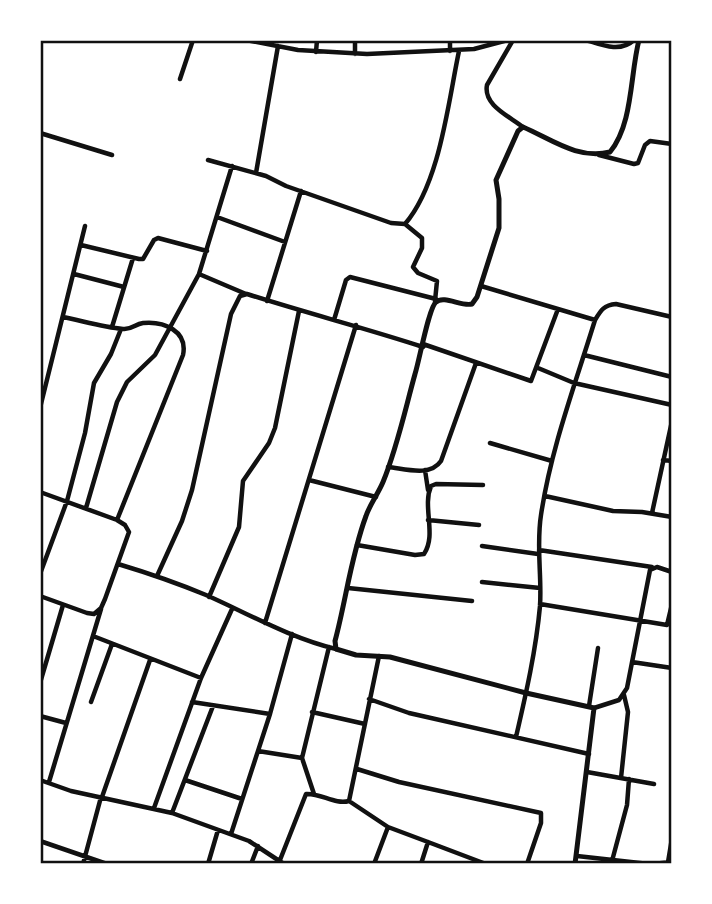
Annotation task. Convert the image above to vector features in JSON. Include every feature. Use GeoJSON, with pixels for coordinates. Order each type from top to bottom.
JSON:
{"type":"FeatureCollection","features":[{"type":"Feature","properties":{"kind":"street"},"geometry":{"type":"LineString","coordinates":[[180,79],[193,40]]}},
{"type":"Feature","properties":{"kind":"street"},"geometry":{"type":"LineString","coordinates":[[246,40],[316,52],[355,54],[459,51],[484,48],[510,40]]}},
{"type":"Feature","properties":{"kind":"street"},"geometry":{"type":"LineString","coordinates":[[316,52],[317,40]]}},
{"type":"Feature","properties":{"kind":"street"},"geometry":{"type":"LineString","coordinates":[[355,40],[355,54]]}},
{"type":"Feature","properties":{"kind":"street"},"geometry":{"type":"LineString","coordinates":[[450,40],[450,51]]}},
{"type":"Feature","properties":{"kind":"street"},"geometry":{"type":"LineString","coordinates":[[510,40],[486,85],[485,92],[491,103],[523,127],[566,148],[634,164],[638,163],[645,145],[650,141],[672,144]]}},
{"type":"Feature","properties":{"kind":"street"},"geometry":{"type":"LineString","coordinates":[[586,40],[618,48],[637,40]]}},
{"type":"Feature","properties":{"kind":"street"},"geometry":{"type":"LineString","coordinates":[[598,155],[610,152],[619,141],[625,123],[637,40]]}},
{"type":"Feature","properties":{"kind":"street"},"geometry":{"type":"LineString","coordinates":[[257,173],[278,46]]}},
{"type":"Feature","properties":{"kind":"street"},"geometry":{"type":"LineString","coordinates":[[405,225],[420,200],[435,162],[459,51]]}},
{"type":"Feature","properties":{"kind":"street"},"geometry":{"type":"LineString","coordinates":[[334,320],[346,280],[350,277],[435,301],[442,300],[465,306],[472,304],[481,286],[499,228],[496,180],[518,131],[523,127]]}},
{"type":"Feature","properties":{"kind":"street"},"geometry":{"type":"LineString","coordinates":[[40,133],[112,155]]}},
{"type":"Feature","properties":{"kind":"street"},"geometry":{"type":"LineString","coordinates":[[208,160],[257,173],[391,223],[405,225],[422,238],[422,248],[414,267],[418,273],[437,281],[435,301],[388,467],[376,497],[366,513],[357,545],[335,641],[336,649]]}},
{"type":"Feature","properties":{"kind":"street"},"geometry":{"type":"LineString","coordinates":[[86,508],[122,391],[127,382],[155,355],[199,274],[232,166]]}},
{"type":"Feature","properties":{"kind":"street"},"geometry":{"type":"LineString","coordinates":[[267,301],[301,191]]}},
{"type":"Feature","properties":{"kind":"street"},"geometry":{"type":"LineString","coordinates":[[217,217],[285,242]]}},
{"type":"Feature","properties":{"kind":"street"},"geometry":{"type":"LineString","coordinates":[[40,408],[85,226]]}},
{"type":"Feature","properties":{"kind":"street"},"geometry":{"type":"LineString","coordinates":[[81,245],[143,259],[158,238],[207,251]]}},
{"type":"Feature","properties":{"kind":"street"},"geometry":{"type":"LineString","coordinates":[[112,327],[133,258]]}},
{"type":"Feature","properties":{"kind":"street"},"geometry":{"type":"LineString","coordinates":[[74,274],[124,288]]}},
{"type":"Feature","properties":{"kind":"street"},"geometry":{"type":"LineString","coordinates":[[199,274],[267,301],[356,325],[527,381],[531,381],[538,368],[558,309]]}},
{"type":"Feature","properties":{"kind":"street"},"geometry":{"type":"LineString","coordinates":[[481,286],[595,320]]}},
{"type":"Feature","properties":{"kind":"street"},"geometry":{"type":"LineString","coordinates":[[157,576],[182,521],[192,490],[235,303],[240,296],[247,294]]}},
{"type":"Feature","properties":{"kind":"street"},"geometry":{"type":"LineString","coordinates":[[516,737],[540,604],[538,552],[545,496],[574,383],[595,320],[601,309],[615,303],[672,317]]}},
{"type":"Feature","properties":{"kind":"street"},"geometry":{"type":"LineString","coordinates":[[209,597],[239,527],[243,481],[269,443],[275,428],[299,311]]}},
{"type":"Feature","properties":{"kind":"street"},"geometry":{"type":"LineString","coordinates":[[63,317],[121,329],[132,329],[144,323],[170,327],[182,337],[183,355],[117,520]]}},
{"type":"Feature","properties":{"kind":"street"},"geometry":{"type":"LineString","coordinates":[[265,623],[356,325]]}},
{"type":"Feature","properties":{"kind":"street"},"geometry":{"type":"LineString","coordinates":[[40,574],[67,501],[85,433],[94,383],[111,354],[121,329]]}},
{"type":"Feature","properties":{"kind":"street"},"geometry":{"type":"LineString","coordinates":[[584,355],[672,377]]}},
{"type":"Feature","properties":{"kind":"street"},"geometry":{"type":"LineString","coordinates":[[388,467],[432,470],[441,461],[476,363]]}},
{"type":"Feature","properties":{"kind":"street"},"geometry":{"type":"LineString","coordinates":[[538,368],[574,383],[672,404]]}},
{"type":"Feature","properties":{"kind":"street"},"geometry":{"type":"LineString","coordinates":[[652,513],[672,421]]}},
{"type":"Feature","properties":{"kind":"street"},"geometry":{"type":"LineString","coordinates":[[489,443],[552,461]]}},
{"type":"Feature","properties":{"kind":"street"},"geometry":{"type":"LineString","coordinates":[[663,460],[672,461]]}},
{"type":"Feature","properties":{"kind":"street"},"geometry":{"type":"LineString","coordinates":[[357,545],[420,555],[428,549],[429,491],[425,470]]}},
{"type":"Feature","properties":{"kind":"street"},"geometry":{"type":"LineString","coordinates":[[309,480],[376,497]]}},
{"type":"Feature","properties":{"kind":"street"},"geometry":{"type":"LineString","coordinates":[[429,491],[431,486],[436,484],[483,485]]}},
{"type":"Feature","properties":{"kind":"street"},"geometry":{"type":"LineString","coordinates":[[40,492],[117,520],[129,532],[101,608],[49,782]]}},
{"type":"Feature","properties":{"kind":"street"},"geometry":{"type":"LineString","coordinates":[[545,496],[613,511],[672,517]]}},
{"type":"Feature","properties":{"kind":"street"},"geometry":{"type":"LineString","coordinates":[[428,520],[479,525]]}},
{"type":"Feature","properties":{"kind":"street"},"geometry":{"type":"LineString","coordinates":[[482,546],[652,567],[672,572]]}},
{"type":"Feature","properties":{"kind":"street"},"geometry":{"type":"LineString","coordinates":[[118,564],[157,576],[292,634],[356,655],[379,656],[592,707],[614,702],[624,695]]}},
{"type":"Feature","properties":{"kind":"street"},"geometry":{"type":"LineString","coordinates":[[621,778],[628,712],[624,695],[648,575],[652,567]]}},
{"type":"Feature","properties":{"kind":"street"},"geometry":{"type":"LineString","coordinates":[[482,582],[540,588]]}},
{"type":"Feature","properties":{"kind":"street"},"geometry":{"type":"LineString","coordinates":[[348,588],[472,601]]}},
{"type":"Feature","properties":{"kind":"street"},"geometry":{"type":"LineString","coordinates":[[40,596],[86,613],[94,614],[101,608]]}},
{"type":"Feature","properties":{"kind":"street"},"geometry":{"type":"LineString","coordinates":[[540,604],[667,625],[672,604]]}},
{"type":"Feature","properties":{"kind":"street"},"geometry":{"type":"LineString","coordinates":[[40,683],[63,605]]}},
{"type":"Feature","properties":{"kind":"street"},"geometry":{"type":"LineString","coordinates":[[153,808],[201,678],[232,609]]}},
{"type":"Feature","properties":{"kind":"street"},"geometry":{"type":"LineString","coordinates":[[231,834],[270,714],[292,634]]}},
{"type":"Feature","properties":{"kind":"street"},"geometry":{"type":"LineString","coordinates":[[93,636],[201,678]]}},
{"type":"Feature","properties":{"kind":"street"},"geometry":{"type":"LineString","coordinates":[[91,702],[112,644]]}},
{"type":"Feature","properties":{"kind":"street"},"geometry":{"type":"LineString","coordinates":[[314,794],[302,758],[329,647]]}},
{"type":"Feature","properties":{"kind":"street"},"geometry":{"type":"LineString","coordinates":[[575,864],[589,754],[598,648]]}},
{"type":"Feature","properties":{"kind":"street"},"geometry":{"type":"LineString","coordinates":[[349,801],[379,656]]}},
{"type":"Feature","properties":{"kind":"street"},"geometry":{"type":"LineString","coordinates":[[83,864],[102,797],[150,660]]}},
{"type":"Feature","properties":{"kind":"street"},"geometry":{"type":"LineString","coordinates":[[632,662],[672,668]]}},
{"type":"Feature","properties":{"kind":"street"},"geometry":{"type":"LineString","coordinates":[[369,699],[409,713],[589,754]]}},
{"type":"Feature","properties":{"kind":"street"},"geometry":{"type":"LineString","coordinates":[[192,702],[270,714]]}},
{"type":"Feature","properties":{"kind":"street"},"geometry":{"type":"LineString","coordinates":[[172,813],[213,705]]}},
{"type":"Feature","properties":{"kind":"street"},"geometry":{"type":"LineString","coordinates":[[312,712],[365,724]]}},
{"type":"Feature","properties":{"kind":"street"},"geometry":{"type":"LineString","coordinates":[[40,716],[66,723]]}},
{"type":"Feature","properties":{"kind":"street"},"geometry":{"type":"LineString","coordinates":[[258,751],[302,758]]}},
{"type":"Feature","properties":{"kind":"street"},"geometry":{"type":"LineString","coordinates":[[357,769],[399,782],[541,813],[541,823],[527,864]]}},
{"type":"Feature","properties":{"kind":"street"},"geometry":{"type":"LineString","coordinates":[[587,772],[654,784]]}},
{"type":"Feature","properties":{"kind":"street"},"geometry":{"type":"LineString","coordinates":[[612,861],[621,834],[629,779]]}},
{"type":"Feature","properties":{"kind":"street"},"geometry":{"type":"LineString","coordinates":[[40,780],[71,791],[172,813],[258,846],[282,862],[303,798],[306,794],[314,794],[341,802],[349,801],[388,827],[486,864]]}},
{"type":"Feature","properties":{"kind":"street"},"geometry":{"type":"LineString","coordinates":[[185,780],[242,799]]}},
{"type":"Feature","properties":{"kind":"street"},"geometry":{"type":"LineString","coordinates":[[374,864],[388,827]]}},
{"type":"Feature","properties":{"kind":"street"},"geometry":{"type":"LineString","coordinates":[[208,864],[218,830]]}},
{"type":"Feature","properties":{"kind":"street"},"geometry":{"type":"LineString","coordinates":[[577,856],[651,864],[670,862],[672,838]]}},
{"type":"Feature","properties":{"kind":"street"},"geometry":{"type":"LineString","coordinates":[[40,841],[107,864]]}},
{"type":"Feature","properties":{"kind":"street"},"geometry":{"type":"LineString","coordinates":[[421,864],[428,842]]}},
{"type":"Feature","properties":{"kind":"street"},"geometry":{"type":"LineString","coordinates":[[251,864],[258,846]]}}]}
